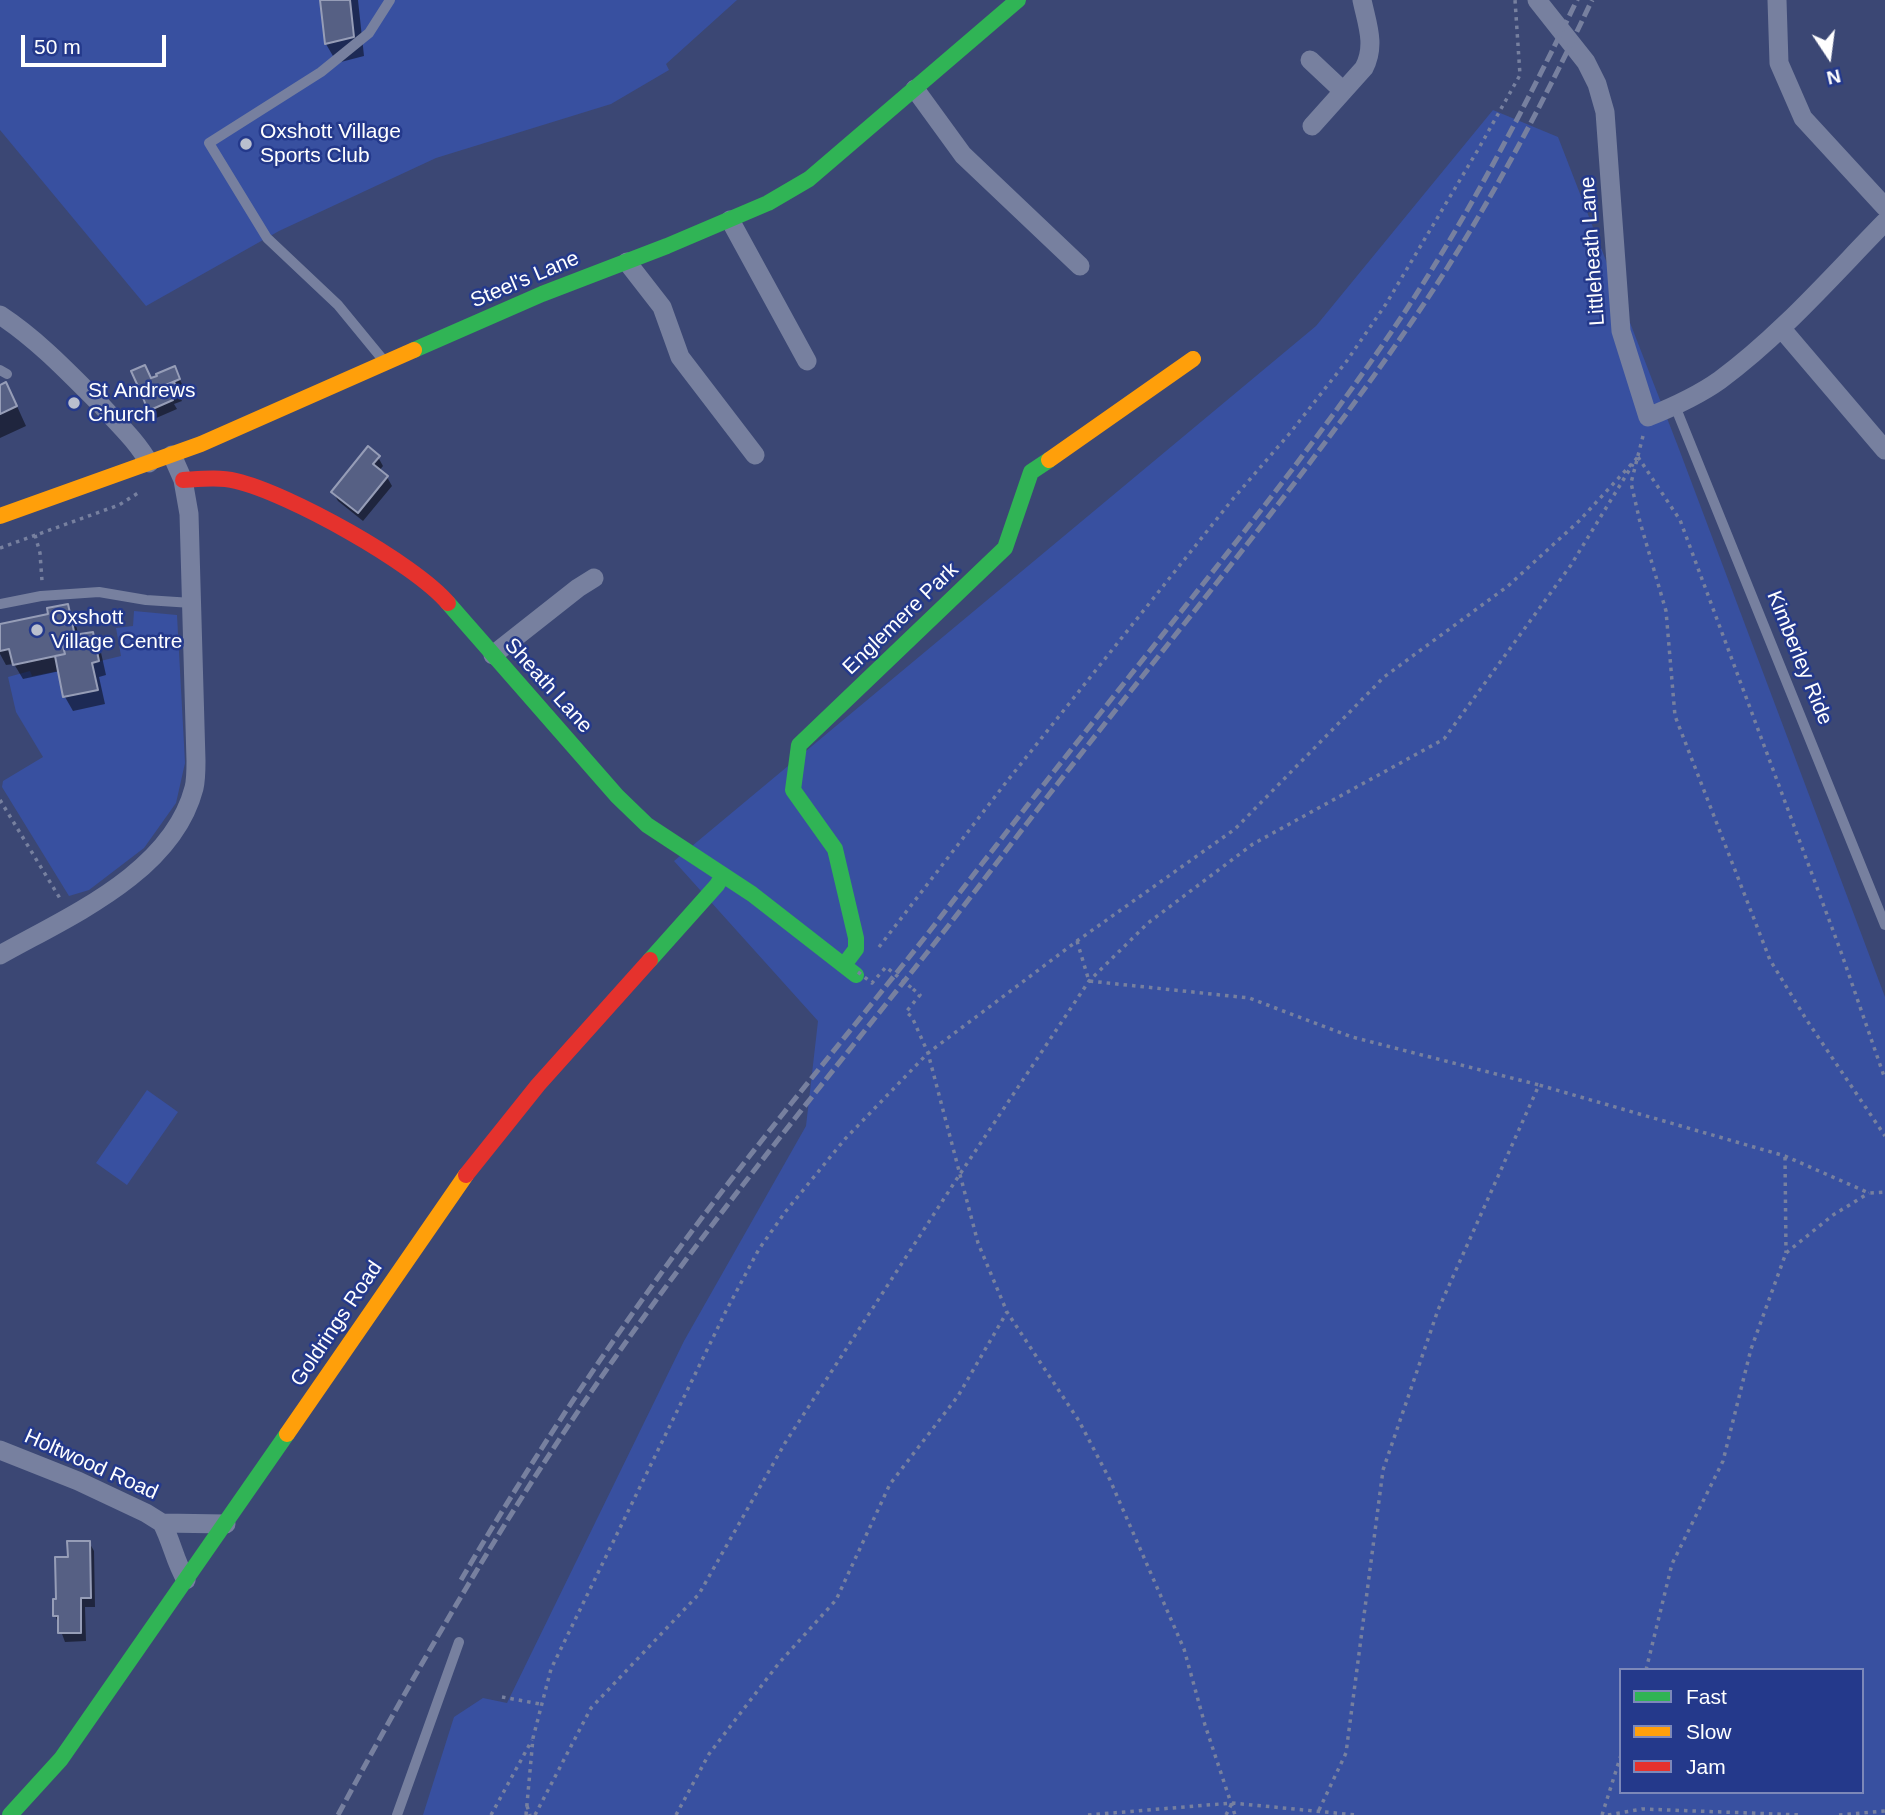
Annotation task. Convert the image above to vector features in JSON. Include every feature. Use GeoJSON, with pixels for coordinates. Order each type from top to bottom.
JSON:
{"type":"FeatureCollection","features":[{"type":"Feature","properties":{"kind":"street","name":"Steel's Lane"},"geometry":{"type":"LineString","coordinates":[[0,516],[172,455],[387,364],[542,294],[768,203],[809,179],[1018,0]]}},
{"type":"Feature","properties":{"kind":"street"},"geometry":{"type":"LineString","coordinates":[[1312,126],[1370,58],[1372,46],[1362,0]]}},
{"type":"Feature","properties":{"kind":"street","name":"Littleheath Lane"},"geometry":{"type":"LineString","coordinates":[[1537,0],[1586,62],[1597,84],[1605,113],[1621,331],[1648,417]]}},
{"type":"Feature","properties":{"kind":"street"},"geometry":{"type":"LineString","coordinates":[[1777,0],[1779,63],[1802,118],[1885,207]]}},
{"type":"Feature","properties":{"kind":"street"},"geometry":{"type":"LineString","coordinates":[[1310,60],[1343,91]]}},
{"type":"Feature","properties":{"kind":"street"},"geometry":{"type":"LineString","coordinates":[[915,89],[963,155],[1080,266]]}},
{"type":"Feature","properties":{"kind":"street"},"geometry":{"type":"LineString","coordinates":[[730,220],[807,361]]}},
{"type":"Feature","properties":{"kind":"street"},"geometry":{"type":"LineString","coordinates":[[1648,417],[1675,406],[1720,380],[1781,328],[1885,222]]}},
{"type":"Feature","properties":{"kind":"street"},"geometry":{"type":"LineString","coordinates":[[627,262],[662,307],[680,357],[755,455]]}},
{"type":"Feature","properties":{"kind":"street"},"geometry":{"type":"LineString","coordinates":[[1,317],[46,350],[74,377],[140,448],[149,463]]}},
{"type":"Feature","properties":{"kind":"street"},"geometry":{"type":"LineString","coordinates":[[1781,328],[1885,450]]}},
{"type":"Feature","properties":{"kind":"street","name":"Englemere Park"},"geometry":{"type":"LineString","coordinates":[[856,969],[856,938],[835,849],[793,790],[799,744],[1006,548],[1031,472],[1193,359]]}},
{"type":"Feature","properties":{"kind":"street"},"geometry":{"type":"LineString","coordinates":[[0,955],[114,889],[139,870],[182,818],[194,787],[196,761],[189,514],[183,480],[172,455]]}},
{"type":"Feature","properties":{"kind":"street","name":"Sheath Lane"},"geometry":{"type":"LineString","coordinates":[[183,480],[214,478],[236,481],[268,492],[341,530],[425,581],[444,598],[617,796],[648,825],[752,894],[856,969]]}},
{"type":"Feature","properties":{"kind":"street"},"geometry":{"type":"LineString","coordinates":[[493,655],[594,578]]}},
{"type":"Feature","properties":{"kind":"street","name":"Goldrings Road"},"geometry":{"type":"LineString","coordinates":[[10,1815],[61,1759],[226,1524],[458,1183],[538,1085],[717,885],[723,875]]}},
{"type":"Feature","properties":{"kind":"street","name":"Holtwood Road"},"geometry":{"type":"LineString","coordinates":[[0,1450],[78,1481],[162,1523],[171,1540],[179,1569],[186,1580]]}},
{"type":"Feature","properties":{"kind":"street","name":"Holtwood Road"},"geometry":{"type":"LineString","coordinates":[[162,1523],[226,1524]]}},
{"type":"Feature","properties":{"kind":"lane"},"geometry":{"type":"LineString","coordinates":[[387,364],[338,305],[268,238],[209,143],[321,72],[369,33],[390,0]]}},
{"type":"Feature","properties":{"kind":"lane","name":"Kimberley Ride"},"geometry":{"type":"LineString","coordinates":[[1675,406],[1885,925]]}},
{"type":"Feature","properties":{"kind":"lane"},"geometry":{"type":"LineString","coordinates":[[0,604],[54,595],[99,592],[146,600],[192,603]]}},
{"type":"Feature","properties":{"kind":"lane"},"geometry":{"type":"LineString","coordinates":[[397,1815],[459,1642]]}},
{"type":"Feature","properties":{"kind":"path"},"geometry":{"type":"LineString","coordinates":[[872,956],[1004,785],[1232,500],[1306,413],[1386,304],[1520,75],[1515,0]]}},
{"type":"Feature","properties":{"kind":"path"},"geometry":{"type":"LineString","coordinates":[[1648,417],[1632,483],[1640,522],[1666,611],[1675,716],[1770,960],[1806,1019],[1885,1136]]}},
{"type":"Feature","properties":{"kind":"path"},"geometry":{"type":"LineString","coordinates":[[530,1815],[527,1804],[533,1738],[551,1669],[726,1311],[759,1249],[786,1211],[845,1139],[928,1052],[1077,941],[1235,830],[1384,677],[1508,586],[1579,521],[1638,457]]}},
{"type":"Feature","properties":{"kind":"path"},"geometry":{"type":"LineString","coordinates":[[530,1815],[591,1708],[699,1594],[785,1443],[1089,981],[1148,923],[1253,844],[1444,739],[1572,565],[1638,457]]}},
{"type":"Feature","properties":{"kind":"path"},"geometry":{"type":"LineString","coordinates":[[1638,457],[1680,520],[1841,952],[1885,1079]]}},
{"type":"Feature","properties":{"kind":"path"},"geometry":{"type":"LineString","coordinates":[[0,548],[119,505],[140,492]]}},
{"type":"Feature","properties":{"kind":"path"},"geometry":{"type":"LineString","coordinates":[[35,535],[40,553],[42,587],[54,595]]}},
{"type":"Feature","properties":{"kind":"path"},"geometry":{"type":"LineString","coordinates":[[0,800],[70,915]]}},
{"type":"Feature","properties":{"kind":"path"},"geometry":{"type":"LineString","coordinates":[[1077,941],[1089,981]]}},
{"type":"Feature","properties":{"kind":"path"},"geometry":{"type":"LineString","coordinates":[[856,969],[872,983],[886,967],[920,995],[906,1012],[912,1017],[928,1052],[978,1243],[1007,1312],[1079,1421],[1110,1480],[1184,1649],[1205,1725],[1235,1815]]}},
{"type":"Feature","properties":{"kind":"path"},"geometry":{"type":"LineString","coordinates":[[1089,981],[1249,998],[1352,1037],[1539,1085],[1785,1156],[1869,1193],[1885,1192]]}},
{"type":"Feature","properties":{"kind":"path"},"geometry":{"type":"LineString","coordinates":[[1319,1810],[1346,1753],[1383,1469],[1438,1310],[1539,1085]]}},
{"type":"Feature","properties":{"kind":"path"},"geometry":{"type":"LineString","coordinates":[[1646,1668],[1672,1564],[1723,1461],[1751,1349],[1786,1253],[1785,1156]]}},
{"type":"Feature","properties":{"kind":"path"},"geometry":{"type":"LineString","coordinates":[[1786,1253],[1833,1215],[1869,1193]]}},
{"type":"Feature","properties":{"kind":"path"},"geometry":{"type":"LineString","coordinates":[[676,1815],[709,1754],[779,1663],[836,1600],[890,1484],[958,1396],[1007,1312]]}},
{"type":"Feature","properties":{"kind":"path"},"geometry":{"type":"LineString","coordinates":[[502,1697],[540,1704]]}},
{"type":"Feature","properties":{"kind":"path"},"geometry":{"type":"LineString","coordinates":[[491,1815],[533,1738]]}},
{"type":"Feature","properties":{"kind":"path"},"geometry":{"type":"LineString","coordinates":[[1602,1815],[1619,1761]]}},
{"type":"Feature","properties":{"kind":"path"},"geometry":{"type":"LineString","coordinates":[[1226,1815],[1232,1803]]}},
{"type":"Feature","properties":{"kind":"path"},"geometry":{"type":"LineString","coordinates":[[1088,1815],[1232,1803],[1356,1815]]}},
{"type":"Feature","properties":{"kind":"path"},"geometry":{"type":"LineString","coordinates":[[1608,1815],[1642,1809],[1802,1815]]}},
{"type":"Feature","properties":{"kind":"path"},"geometry":{"type":"LineString","coordinates":[[1839,1815],[1885,1811]]}},
{"type":"Feature","properties":{"kind":"shaded area","name":"Oxshott Village Sports Club"},"geometry":{"type":"Polygon","coordinates":[[[0,0],[737,0],[666,64],[669,70],[611,104],[436,158],[279,231],[146,306],[0,130],[0,0]]]}},
{"type":"Feature","properties":{"kind":"shaded area"},"geometry":{"type":"Polygon","coordinates":[[[1493,110],[1558,137],[1679,449],[1885,997],[1885,1815],[423,1815],[454,1717],[483,1698],[507,1703],[684,1341],[806,1126],[818,1021],[674,861],[1316,326],[1493,110]]]}},
{"type":"Feature","properties":{"kind":"shaded area"},"geometry":{"type":"Polygon","coordinates":[[[134,611],[177,615],[185,763],[176,803],[144,848],[89,890],[69,896],[2,787],[3,781],[43,757],[16,712],[8,677],[30,671],[32,676],[58,671],[64,697],[98,690],[92,663],[121,656],[116,628],[133,626],[134,611]]]}},
{"type":"Feature","properties":{"kind":"shaded area"},"geometry":{"type":"Polygon","coordinates":[[[147,1090],[178,1112],[127,1185],[96,1163],[147,1090]]]}},
{"type":"Feature","properties":{"kind":"building"},"geometry":{"type":"Polygon","coordinates":[[[320,0],[350,0],[354,37],[325,44],[320,0]]]}},
{"type":"Feature","properties":{"kind":"building"},"geometry":{"type":"Polygon","coordinates":[[[145,365],[151,378],[175,366],[180,379],[142,395],[131,371],[145,365]]]}},
{"type":"Feature","properties":{"kind":"building"},"geometry":{"type":"Polygon","coordinates":[[[6,382],[17,406],[0,414],[0,385],[6,382]]]}},
{"type":"Feature","properties":{"kind":"building"},"geometry":{"type":"Polygon","coordinates":[[[174,382],[179,392],[171,395],[173,400],[148,411],[142,395],[174,382]]]}},
{"type":"Feature","properties":{"kind":"building"},"geometry":{"type":"Polygon","coordinates":[[[368,446],[380,456],[373,464],[388,476],[358,513],[331,492],[368,446]]]}},
{"type":"Feature","properties":{"kind":"building","name":"Oxshott Village Centre"},"geometry":{"type":"Polygon","coordinates":[[[68,604],[75,636],[61,639],[65,654],[13,665],[9,649],[0,651],[0,624],[48,614],[47,608],[68,604]]]}},
{"type":"Feature","properties":{"kind":"building"},"geometry":{"type":"Polygon","coordinates":[[[93,632],[99,661],[92,663],[98,690],[63,697],[55,656],[65,654],[61,639],[75,636],[77,646],[83,645],[80,634],[93,632]]]}},
{"type":"Feature","properties":{"kind":"building"},"geometry":{"type":"Polygon","coordinates":[[[67,1541],[90,1541],[91,1598],[81,1598],[81,1633],[58,1633],[58,1616],[53,1616],[53,1599],[56,1599],[55,1557],[68,1557],[67,1541]]]}},
{"type":"Feature","properties":{"kind":"railway"},"geometry":{"type":"LineString","coordinates":[[461,1580],[572,1402],[692,1231],[1260,512],[1336,411],[1432,270],[1518,117],[1577,0]]}},
{"type":"Feature","properties":{"kind":"railway"},"geometry":{"type":"LineString","coordinates":[[338,1815],[435,1640],[504,1526],[576,1414],[651,1307],[767,1154],[1283,498],[1413,320],[1463,243],[1509,163],[1592,0]]}},
{"type":"Feature","properties":{"kind":"traffic: fast"},"geometry":{"type":"LineString","coordinates":[[414,350],[542,294],[667,246],[768,203],[809,179],[1018,0]]}},
{"type":"Feature","properties":{"kind":"traffic: fast"},"geometry":{"type":"LineString","coordinates":[[844,965],[856,949],[856,938],[835,849],[793,790],[799,745],[1005,548],[1031,472],[1049,460]]}},
{"type":"Feature","properties":{"kind":"traffic: fast"},"geometry":{"type":"LineString","coordinates":[[448,603],[617,796],[647,825],[752,894],[856,975]]}},
{"type":"Feature","properties":{"kind":"traffic: fast"},"geometry":{"type":"LineString","coordinates":[[650,960],[723,875]]}},
{"type":"Feature","properties":{"kind":"traffic: fast"},"geometry":{"type":"LineString","coordinates":[[10,1815],[61,1759],[287,1434]]}},
{"type":"Feature","properties":{"kind":"traffic: slow"},"geometry":{"type":"LineString","coordinates":[[0,516],[201,444],[414,350]]}},
{"type":"Feature","properties":{"kind":"traffic: slow"},"geometry":{"type":"LineString","coordinates":[[1049,460],[1193,359]]}},
{"type":"Feature","properties":{"kind":"traffic: slow"},"geometry":{"type":"LineString","coordinates":[[287,1434],[466,1175]]}},
{"type":"Feature","properties":{"kind":"traffic: jam"},"geometry":{"type":"LineString","coordinates":[[183,480],[236,481],[259,488],[317,514],[408,569],[448,603]]}},
{"type":"Feature","properties":{"kind":"traffic: jam"},"geometry":{"type":"LineString","coordinates":[[466,1175],[538,1085],[650,960]]}},
{"type":"Feature","properties":{"kind":"place","name":"Oxshott Village Sports Club"},"geometry":{"type":"Point","coordinates":[246,144]}},
{"type":"Feature","properties":{"kind":"place","name":"St Andrews Church"},"geometry":{"type":"Point","coordinates":[74,403]}},
{"type":"Feature","properties":{"kind":"place","name":"Oxshott Village Centre"},"geometry":{"type":"Point","coordinates":[37,630]}}]}
